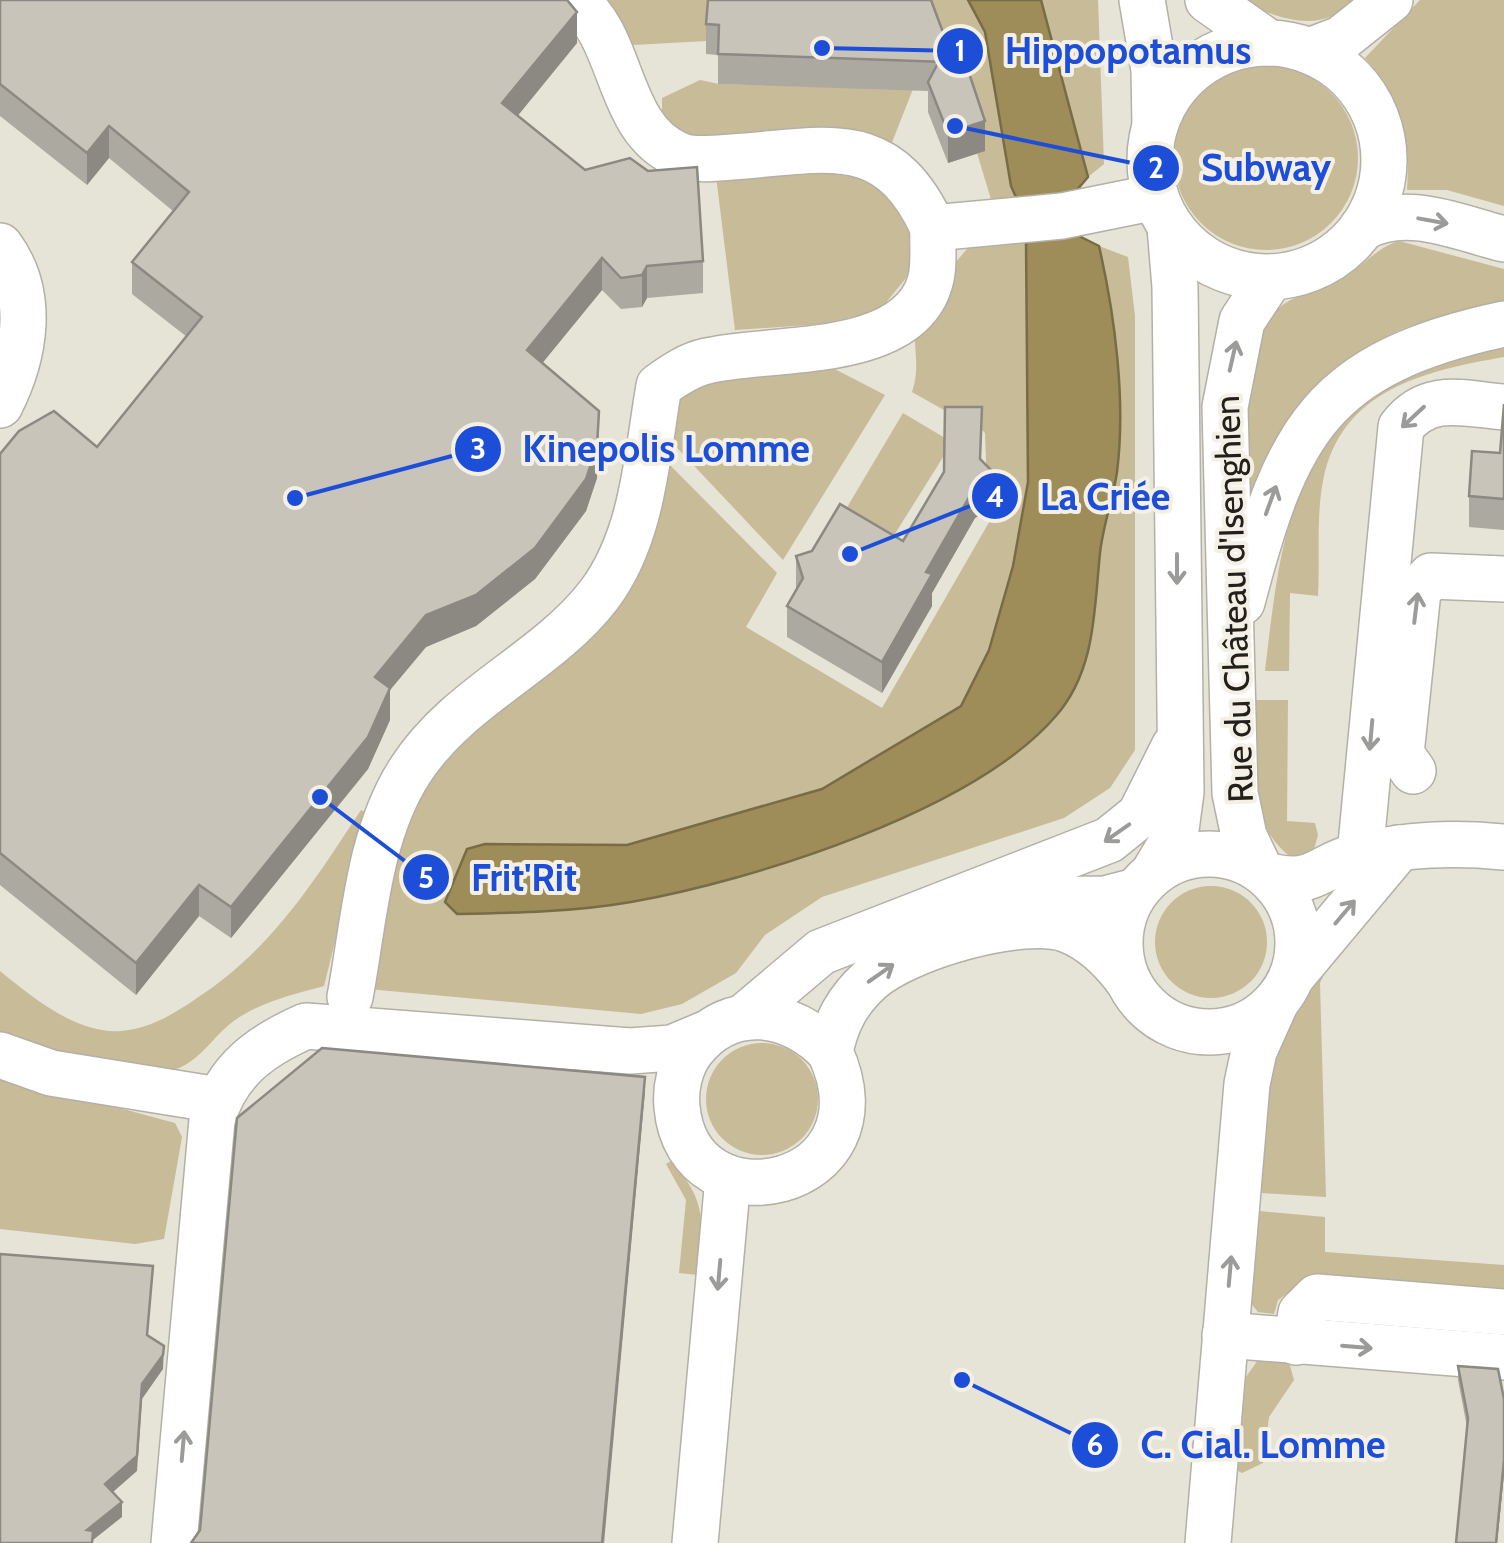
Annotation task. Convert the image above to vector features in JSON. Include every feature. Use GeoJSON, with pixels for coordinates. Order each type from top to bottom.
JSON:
{"type":"FeatureCollection","features":[{"type":"Feature","properties":{"kind":"street"},"geometry":{"type":"LineString","coordinates":[[350,997],[382,826],[410,770],[463,710],[566,629],[599,595],[626,549],[644,478],[659,386],[706,361],[844,344],[886,330],[912,311],[930,283],[933,228],[918,196],[894,167],[844,149],[680,156],[646,134],[607,47],[574,0]]}},
{"type":"Feature","properties":{"kind":"street","name":"Rue du Château d'Isenghien"},"geometry":{"type":"LineString","coordinates":[[1142,0],[1154,70],[1155,126],[1150,162],[1163,212],[1175,288],[1180,816],[1175,837],[1145,881]]}},
{"type":"Feature","properties":{"kind":"street"},"geometry":{"type":"LineString","coordinates":[[1208,0],[1289,47],[1334,64],[1355,84],[1381,133],[1380,190],[1362,228]]}},
{"type":"Feature","properties":{"kind":"street","name":"Rue du Château d'Isenghien"},"geometry":{"type":"LineString","coordinates":[[1155,126],[1174,89],[1204,62],[1229,50],[1341,40],[1390,0]]}},
{"type":"Feature","properties":{"kind":"street"},"geometry":{"type":"LineString","coordinates":[[933,228],[1062,216],[1163,212],[1188,246],[1220,268],[1272,277],[1322,263],[1362,228],[1388,218],[1421,218],[1504,238]]}},
{"type":"Feature","properties":{"kind":"street"},"geometry":{"type":"LineString","coordinates":[[0,246],[20,288],[24,332],[16,375],[0,406]]}},
{"type":"Feature","properties":{"kind":"street","name":"Rue du Château d'Isenghien"},"geometry":{"type":"LineString","coordinates":[[1264,872],[1237,807],[1229,662],[1227,389],[1242,322],[1272,277]]}},
{"type":"Feature","properties":{"kind":"street"},"geometry":{"type":"LineString","coordinates":[[1229,662],[1272,497],[1296,447],[1326,408],[1366,372],[1406,350],[1435,338],[1504,324]]}},
{"type":"Feature","properties":{"kind":"street"},"geometry":{"type":"LineString","coordinates":[[1208,1543],[1250,1068],[1285,989],[1379,852],[1401,427],[1411,413],[1432,402],[1504,408]]}},
{"type":"Feature","properties":{"kind":"street"},"geometry":{"type":"LineString","coordinates":[[1413,770],[1401,754],[1418,592],[1431,576],[1504,578]]}},
{"type":"Feature","properties":{"kind":"street","name":"Rue du Château d'Isenghien"},"geometry":{"type":"LineString","coordinates":[[726,1025],[821,952],[1090,850],[1126,828],[1140,816],[1165,771],[1178,721]]}},
{"type":"Feature","properties":{"kind":"street"},"geometry":{"type":"LineString","coordinates":[[928,910],[1046,898],[1104,899],[1195,854],[1218,853],[1264,872],[1305,880],[1379,852],[1451,842],[1504,846]]}},
{"type":"Feature","properties":{"kind":"street"},"geometry":{"type":"LineString","coordinates":[[830,1052],[840,1015],[873,977],[898,962],[992,930],[1036,926],[1068,930],[1101,950],[1154,1014],[1196,1032],[1240,1026],[1285,989],[1298,933],[1284,893],[1264,872]]}},
{"type":"Feature","properties":{"kind":"street"},"geometry":{"type":"LineString","coordinates":[[1127,980],[1120,934],[1145,881]]}},
{"type":"Feature","properties":{"kind":"street"},"geometry":{"type":"LineString","coordinates":[[189,1539],[196,1298],[218,1100],[244,1062],[258,1050],[306,1026],[578,1050],[657,1051],[726,1025],[768,1016],[793,1022],[830,1052],[841,1077],[844,1103],[839,1130],[825,1153],[805,1171],[780,1182],[754,1184],[728,1178],[694,1152],[683,1133],[676,1099],[680,1074],[691,1052],[726,1025]]}},
{"type":"Feature","properties":{"kind":"street"},"geometry":{"type":"LineString","coordinates":[[578,1050],[628,1065],[676,1099]]}},
{"type":"Feature","properties":{"kind":"street"},"geometry":{"type":"LineString","coordinates":[[0,1055],[51,1073],[218,1100]]}},
{"type":"Feature","properties":{"kind":"street"},"geometry":{"type":"LineString","coordinates":[[695,1543],[728,1178]]}},
{"type":"Feature","properties":{"kind":"street"},"geometry":{"type":"LineString","coordinates":[[1296,1342],[1301,1313],[1317,1297],[1504,1312]]}},
{"type":"Feature","properties":{"kind":"street"},"geometry":{"type":"LineString","coordinates":[[1225,1335],[1504,1357]]}},
{"type":"Feature","properties":{"kind":"shaded area"},"geometry":{"type":"Polygon","coordinates":[[[602,0],[741,0],[707,41],[633,45],[602,0]]]}},
{"type":"Feature","properties":{"kind":"shaded area"},"geometry":{"type":"Polygon","coordinates":[[[923,0],[968,0],[985,32],[1011,186],[1018,202],[993,206],[977,153],[985,150],[935,13],[923,0]]]}},
{"type":"Feature","properties":{"kind":"shaded area"},"geometry":{"type":"Polygon","coordinates":[[[968,0],[1041,0],[1088,177],[1076,191],[1018,202],[1011,186],[985,32],[968,0]]]}},
{"type":"Feature","properties":{"kind":"shaded area"},"geometry":{"type":"Polygon","coordinates":[[[1041,0],[1098,0],[1104,164],[1088,177],[1041,0]]]}},
{"type":"Feature","properties":{"kind":"shaded area"},"geometry":{"type":"Polygon","coordinates":[[[1239,0],[1358,0],[1329,18],[1300,21],[1239,0]]]}},
{"type":"Feature","properties":{"kind":"shaded area"},"geometry":{"type":"Polygon","coordinates":[[[1420,0],[1504,0],[1504,206],[1447,190],[1407,190],[1405,135],[1396,103],[1365,58],[1420,0]]]}},
{"type":"Feature","properties":{"kind":"shaded area"},"geometry":{"type":"Polygon","coordinates":[[[1266,66],[1301,73],[1331,93],[1351,123],[1358,158],[1351,193],[1331,223],[1301,243],[1266,250],[1231,243],[1201,223],[1181,193],[1174,158],[1181,123],[1201,93],[1231,73],[1266,66]]]}},
{"type":"Feature","properties":{"kind":"shaded area"},"geometry":{"type":"Polygon","coordinates":[[[700,80],[719,84],[913,89],[889,150],[701,146],[662,129],[662,98],[700,80]]]}},
{"type":"Feature","properties":{"kind":"shaded area"},"geometry":{"type":"Polygon","coordinates":[[[846,172],[894,194],[915,238],[906,278],[880,310],[823,324],[735,330],[716,176],[846,172]]]}},
{"type":"Feature","properties":{"kind":"shaded area"},"geometry":{"type":"Polygon","coordinates":[[[982,233],[1026,240],[1028,482],[1013,566],[989,650],[961,706],[822,789],[627,845],[485,844],[468,849],[457,914],[566,910],[631,902],[797,859],[858,837],[971,783],[1018,751],[1055,717],[1086,660],[1101,543],[1117,472],[1117,359],[1099,246],[1128,257],[1135,316],[1135,750],[1110,788],[1064,818],[822,897],[765,935],[736,973],[682,1004],[641,1014],[368,989],[408,817],[487,696],[538,666],[659,454],[777,573],[746,627],[882,708],[999,505],[987,487],[985,433],[969,416],[951,414],[912,392],[918,319],[942,279],[982,233]]]}},
{"type":"Feature","properties":{"kind":"shaded area"},"geometry":{"type":"Polygon","coordinates":[[[1077,235],[1099,246],[1105,273],[1117,359],[1119,445],[1101,543],[1091,639],[1078,680],[1055,717],[1018,751],[971,783],[858,837],[797,859],[631,902],[566,910],[457,914],[445,902],[467,849],[485,844],[627,845],[822,789],[961,706],[989,650],[1013,566],[1028,482],[1026,240],[1077,235]]]}},
{"type":"Feature","properties":{"kind":"shaded area"},"geometry":{"type":"Polygon","coordinates":[[[1399,241],[1504,269],[1504,307],[1414,325],[1361,353],[1319,398],[1250,501],[1249,399],[1258,345],[1267,323],[1286,303],[1342,279],[1383,248],[1399,241]]]}},
{"type":"Feature","properties":{"kind":"shaded area"},"geometry":{"type":"Polygon","coordinates":[[[1504,348],[1504,357],[1445,369],[1391,390],[1367,405],[1348,425],[1333,450],[1323,481],[1318,596],[1290,593],[1289,671],[1265,671],[1287,531],[1320,452],[1347,418],[1383,389],[1429,365],[1504,348]]]}},
{"type":"Feature","properties":{"kind":"shaded area"},"geometry":{"type":"Polygon","coordinates":[[[827,365],[885,395],[783,560],[664,434],[678,391],[690,376],[827,365]]]}},
{"type":"Feature","properties":{"kind":"shaded area"},"geometry":{"type":"Polygon","coordinates":[[[903,413],[945,438],[945,454],[893,537],[846,509],[903,413]]]}},
{"type":"Feature","properties":{"kind":"shaded area"},"geometry":{"type":"Polygon","coordinates":[[[1256,700],[1288,700],[1287,821],[1315,823],[1318,835],[1313,853],[1293,859],[1265,825],[1254,787],[1256,700]]]}},
{"type":"Feature","properties":{"kind":"shaded area"},"geometry":{"type":"Polygon","coordinates":[[[361,810],[367,813],[324,986],[248,1012],[188,1064],[164,1071],[89,1060],[0,1031],[0,971],[56,1012],[88,1027],[121,1031],[161,1020],[179,1010],[223,979],[269,937],[308,889],[361,810]]]}},
{"type":"Feature","properties":{"kind":"shaded area"},"geometry":{"type":"Polygon","coordinates":[[[1211,886],[1232,891],[1250,903],[1262,921],[1267,942],[1262,963],[1250,981],[1232,993],[1211,998],[1190,993],[1172,981],[1160,963],[1155,942],[1160,921],[1172,903],[1190,891],[1211,886]]]}},
{"type":"Feature","properties":{"kind":"shaded area"},"geometry":{"type":"Polygon","coordinates":[[[1333,955],[1320,983],[1326,1197],[1261,1193],[1270,1058],[1333,955]]]}},
{"type":"Feature","properties":{"kind":"shaded area"},"geometry":{"type":"Polygon","coordinates":[[[762,1043],[783,1048],[801,1060],[813,1078],[818,1099],[813,1120],[801,1138],[783,1150],[762,1155],[741,1150],[723,1138],[711,1120],[706,1099],[711,1078],[723,1060],[741,1048],[762,1043]]]}},
{"type":"Feature","properties":{"kind":"shaded area"},"geometry":{"type":"Polygon","coordinates":[[[0,1076],[175,1123],[182,1137],[164,1239],[135,1244],[0,1229],[0,1076]]]}},
{"type":"Feature","properties":{"kind":"shaded area"},"geometry":{"type":"Polygon","coordinates":[[[671,1161],[692,1189],[700,1214],[698,1275],[679,1273],[686,1200],[666,1164],[671,1161]]]}},
{"type":"Feature","properties":{"kind":"shaded area"},"geometry":{"type":"Polygon","coordinates":[[[1259,1211],[1325,1217],[1325,1252],[1504,1265],[1504,1300],[1302,1283],[1278,1300],[1274,1314],[1258,1312],[1249,1301],[1259,1211]]]}},
{"type":"Feature","properties":{"kind":"shaded area"},"geometry":{"type":"Polygon","coordinates":[[[1260,1357],[1289,1362],[1294,1380],[1269,1417],[1263,1463],[1242,1473],[1236,1470],[1246,1377],[1260,1357]]]}},
{"type":"Feature","properties":{"kind":"building"},"geometry":{"type":"Polygon","coordinates":[[[0,0],[567,0],[577,12],[502,103],[585,170],[630,158],[648,171],[697,167],[703,261],[647,266],[642,275],[621,278],[602,258],[527,350],[599,411],[597,446],[586,479],[535,548],[476,595],[426,615],[375,677],[390,688],[368,737],[231,907],[199,885],[136,963],[0,853],[0,454],[19,431],[54,411],[97,447],[202,317],[132,262],[189,192],[109,126],[87,153],[0,84],[0,0]]]}},
{"type":"Feature","properties":{"kind":"building"},"geometry":{"type":"Polygon","coordinates":[[[708,0],[931,0],[953,59],[963,55],[985,121],[948,133],[928,82],[937,65],[945,62],[718,54],[719,25],[706,24],[708,0]]]}},
{"type":"Feature","properties":{"kind":"building"},"geometry":{"type":"Polygon","coordinates":[[[1504,404],[1504,499],[1469,496],[1472,451],[1500,453],[1504,404]]]}},
{"type":"Feature","properties":{"kind":"building"},"geometry":{"type":"Polygon","coordinates":[[[945,407],[982,407],[980,459],[996,475],[975,487],[926,572],[932,574],[882,662],[787,606],[803,578],[796,556],[812,551],[840,504],[903,541],[944,472],[945,407]]]}},
{"type":"Feature","properties":{"kind":"building"},"geometry":{"type":"Polygon","coordinates":[[[322,1048],[645,1077],[602,1543],[191,1543],[200,1530],[237,1118],[322,1048]]]}},
{"type":"Feature","properties":{"kind":"building"},"geometry":{"type":"Polygon","coordinates":[[[0,1254],[153,1266],[147,1335],[164,1346],[163,1355],[142,1384],[137,1456],[105,1484],[122,1502],[87,1530],[93,1531],[92,1543],[0,1543],[0,1254]]]}},
{"type":"Feature","properties":{"kind":"building"},"geometry":{"type":"Polygon","coordinates":[[[1458,1366],[1498,1369],[1504,1399],[1504,1460],[1496,1543],[1456,1543],[1468,1418],[1458,1366]]]}},
{"type":"Feature","properties":{"kind":"place","name":"Hippopotamus"},"geometry":{"type":"Point","coordinates":[822,48]}},
{"type":"Feature","properties":{"kind":"place","name":"Subway"},"geometry":{"type":"Point","coordinates":[955,126]}},
{"type":"Feature","properties":{"kind":"place","name":"Kinepolis Lomme"},"geometry":{"type":"Point","coordinates":[295,498]}},
{"type":"Feature","properties":{"kind":"place","name":"La Criée"},"geometry":{"type":"Point","coordinates":[850,554]}},
{"type":"Feature","properties":{"kind":"place","name":"Frit'Rit"},"geometry":{"type":"Point","coordinates":[320,797]}},
{"type":"Feature","properties":{"kind":"place","name":"C. Cial. Lomme"},"geometry":{"type":"Point","coordinates":[962,1380]}}]}
